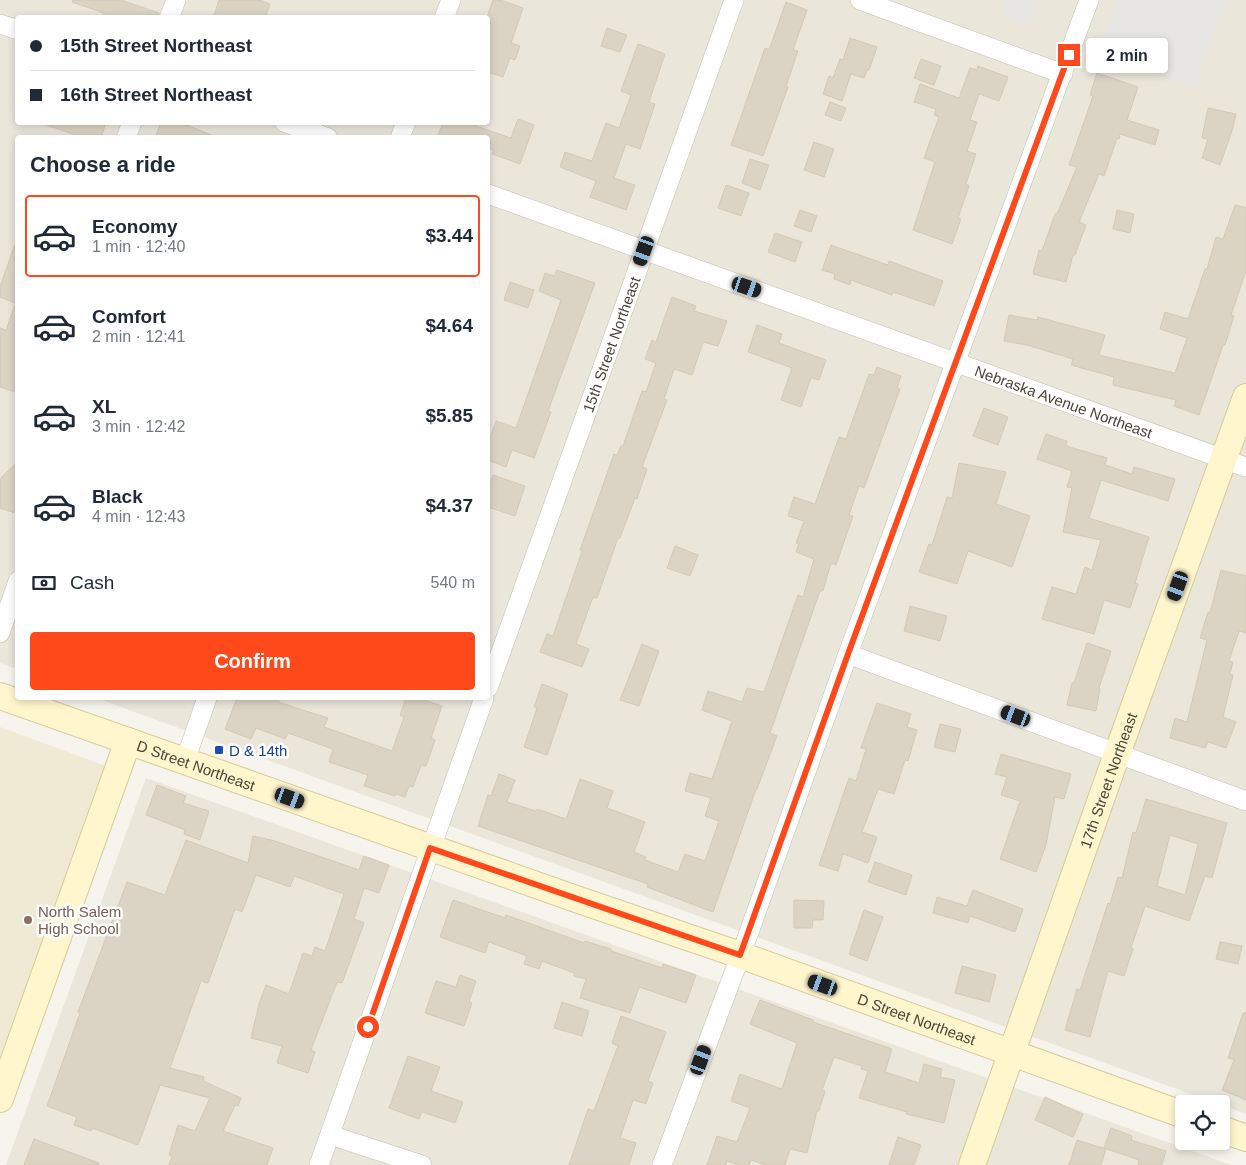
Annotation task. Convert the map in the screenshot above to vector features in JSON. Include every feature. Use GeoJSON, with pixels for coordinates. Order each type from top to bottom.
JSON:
{"type":"FeatureCollection","features":[{"type":"Feature","properties":{"kind":"street"},"geometry":{"type":"LineString","coordinates":[[170,15],[176,0]]}},
{"type":"Feature","properties":{"kind":"street"},"geometry":{"type":"LineString","coordinates":[[445,15],[451,0]]}},
{"type":"Feature","properties":{"kind":"street","name":"15th Street Northeast"},"geometry":{"type":"LineString","coordinates":[[490,682],[734,0]]}},
{"type":"Feature","properties":{"kind":"street"},"geometry":{"type":"LineString","coordinates":[[860,0],[1063,74]]}},
{"type":"Feature","properties":{"kind":"street"},"geometry":{"type":"LineString","coordinates":[[662,1165],[1089,0]]}},
{"type":"Feature","properties":{"kind":"street"},"geometry":{"type":"LineString","coordinates":[[0,24],[15,29]]}},
{"type":"Feature","properties":{"kind":"street"},"geometry":{"type":"LineString","coordinates":[[292,125],[320,135]]}},
{"type":"Feature","properties":{"kind":"street","name":"Nebraska Avenue Northeast"},"geometry":{"type":"LineString","coordinates":[[490,195],[1235,463]]}},
{"type":"Feature","properties":{"kind":"street","name":"17th Street Northeast"},"geometry":{"type":"LineString","coordinates":[[972,1165],[1117,754],[1235,463],[1246,397]]}},
{"type":"Feature","properties":{"kind":"street"},"geometry":{"type":"LineString","coordinates":[[0,634],[15,590]]}},
{"type":"Feature","properties":{"kind":"street"},"geometry":{"type":"LineString","coordinates":[[848,654],[1246,801]]}},
{"type":"Feature","properties":{"kind":"street","name":"D Street Northeast"},"geometry":{"type":"LineString","coordinates":[[0,696],[740,955],[1175,1112]]}},
{"type":"Feature","properties":{"kind":"street"},"geometry":{"type":"LineString","coordinates":[[185,761],[206,700]]}},
{"type":"Feature","properties":{"kind":"street"},"geometry":{"type":"LineString","coordinates":[[319,1165],[483,700]]}},
{"type":"Feature","properties":{"kind":"street"},"geometry":{"type":"LineString","coordinates":[[0,1099],[128,741]]}},
{"type":"Feature","properties":{"kind":"street"},"geometry":{"type":"LineString","coordinates":[[1230,1132],[1246,1138]]}},
{"type":"Feature","properties":{"kind":"street"},"geometry":{"type":"LineString","coordinates":[[330,1135],[422,1165]]}},
{"type":"Feature","properties":{"kind":"shaded area"},"geometry":{"type":"Polygon","coordinates":[[[0,0],[1246,0],[1246,1114],[1230,1108],[1230,1095],[1193,1095],[102,700],[490,700],[490,135],[15,135],[15,668],[0,663],[0,0]]]}},
{"type":"Feature","properties":{"kind":"shaded area"},"geometry":{"type":"Polygon","coordinates":[[[1005,0],[1035,0],[1034,24],[1015,23],[1014,19],[1004,18],[1005,0]]]}},
{"type":"Feature","properties":{"kind":"shaded area"},"geometry":{"type":"Polygon","coordinates":[[[1117,0],[1226,0],[1195,88],[1099,52],[1117,0]]]}},
{"type":"Feature","properties":{"kind":"shaded area","name":"North Salem High School"},"geometry":{"type":"Polygon","coordinates":[[[0,727],[114,769],[0,1071],[0,727]]]}},
{"type":"Feature","properties":{"kind":"shaded area"},"geometry":{"type":"Polygon","coordinates":[[[146,778],[1175,1145],[1175,1150],[1189,1150],[1231,1165],[6,1165],[146,778]]]}},
{"type":"Feature","properties":{"kind":"building"},"geometry":{"type":"Polygon","coordinates":[[[73,0],[121,0],[159,13],[159,15],[103,15],[104,13],[72,2],[73,0]]]}},
{"type":"Feature","properties":{"kind":"building"},"geometry":{"type":"Polygon","coordinates":[[[219,0],[260,0],[270,4],[266,15],[214,15],[219,0]]]}},
{"type":"Feature","properties":{"kind":"building"},"geometry":{"type":"Polygon","coordinates":[[[493,0],[500,0],[523,8],[511,43],[520,46],[515,60],[510,58],[503,77],[490,73],[490,15],[488,14],[493,0]]]}},
{"type":"Feature","properties":{"kind":"building"},"geometry":{"type":"Polygon","coordinates":[[[786,2],[807,10],[793,50],[798,51],[786,86],[788,87],[763,156],[731,145],[765,48],[769,50],[786,2]]]}},
{"type":"Feature","properties":{"kind":"building"},"geometry":{"type":"Polygon","coordinates":[[[607,28],[627,35],[620,52],[601,46],[607,28]]]}},
{"type":"Feature","properties":{"kind":"building"},"geometry":{"type":"Polygon","coordinates":[[[850,38],[877,47],[869,70],[867,70],[864,78],[851,74],[842,101],[823,94],[829,76],[833,78],[840,59],[843,60],[850,38]]]}},
{"type":"Feature","properties":{"kind":"building"},"geometry":{"type":"Polygon","coordinates":[[[638,44],[665,54],[649,102],[655,104],[640,149],[626,144],[614,178],[635,185],[626,210],[590,197],[596,181],[560,167],[565,152],[592,161],[606,123],[619,128],[631,95],[621,91],[638,44]]]}},
{"type":"Feature","properties":{"kind":"building"},"geometry":{"type":"Polygon","coordinates":[[[921,59],[941,66],[934,85],[914,78],[921,59]]]}},
{"type":"Feature","properties":{"kind":"building"},"geometry":{"type":"Polygon","coordinates":[[[978,66],[1008,77],[999,101],[979,94],[970,120],[977,122],[967,151],[976,154],[966,184],[969,186],[958,218],[961,219],[952,244],[913,230],[935,162],[924,158],[939,117],[934,115],[936,109],[914,102],[920,84],[959,98],[970,68],[977,70],[978,66]]]}},
{"type":"Feature","properties":{"kind":"building"},"geometry":{"type":"Polygon","coordinates":[[[1097,73],[1138,87],[1127,120],[1159,130],[1155,145],[1120,134],[1119,139],[1117,138],[1104,176],[1099,174],[1079,222],[1086,225],[1075,255],[1073,255],[1066,282],[1033,274],[1039,250],[1042,251],[1055,214],[1057,214],[1077,167],[1069,165],[1093,96],[1090,95],[1097,73]]]}},
{"type":"Feature","properties":{"kind":"building"},"geometry":{"type":"Polygon","coordinates":[[[830,102],[846,108],[841,121],[825,115],[830,102]]]}},
{"type":"Feature","properties":{"kind":"building"},"geometry":{"type":"Polygon","coordinates":[[[1208,108],[1236,114],[1220,165],[1202,158],[1208,139],[1202,138],[1208,108]]]}},
{"type":"Feature","properties":{"kind":"building"},"geometry":{"type":"Polygon","coordinates":[[[518,119],[534,125],[520,164],[492,154],[494,150],[490,149],[490,135],[438,135],[442,125],[476,125],[511,138],[518,119]]]}},
{"type":"Feature","properties":{"kind":"building"},"geometry":{"type":"Polygon","coordinates":[[[47,125],[105,125],[102,135],[75,135],[47,125]]]}},
{"type":"Feature","properties":{"kind":"building"},"geometry":{"type":"Polygon","coordinates":[[[160,125],[186,125],[212,135],[156,135],[160,125]]]}},
{"type":"Feature","properties":{"kind":"building"},"geometry":{"type":"Polygon","coordinates":[[[814,142],[834,149],[824,177],[804,170],[814,142]]]}},
{"type":"Feature","properties":{"kind":"building"},"geometry":{"type":"Polygon","coordinates":[[[750,159],[769,165],[760,190],[742,183],[750,159]]]}},
{"type":"Feature","properties":{"kind":"building"},"geometry":{"type":"Polygon","coordinates":[[[726,185],[749,193],[741,216],[718,208],[726,185]]]}},
{"type":"Feature","properties":{"kind":"building"},"geometry":{"type":"Polygon","coordinates":[[[1235,205],[1246,208],[1246,271],[1231,315],[1234,316],[1225,345],[1223,345],[1199,415],[1174,406],[1176,400],[1113,385],[1114,377],[1071,365],[1073,359],[1027,345],[1004,341],[1009,315],[1037,320],[1038,317],[1105,335],[1099,355],[1175,373],[1187,338],[1160,329],[1165,312],[1188,319],[1205,269],[1207,269],[1216,237],[1223,239],[1235,205]]]}},
{"type":"Feature","properties":{"kind":"building"},"geometry":{"type":"Polygon","coordinates":[[[800,210],[817,216],[811,232],[794,226],[800,210]]]}},
{"type":"Feature","properties":{"kind":"building"},"geometry":{"type":"Polygon","coordinates":[[[1117,210],[1134,214],[1130,233],[1113,229],[1117,210]]]}},
{"type":"Feature","properties":{"kind":"building"},"geometry":{"type":"Polygon","coordinates":[[[775,233],[802,242],[795,262],[768,252],[775,233]]]}},
{"type":"Feature","properties":{"kind":"building"},"geometry":{"type":"Polygon","coordinates":[[[15,244],[15,303],[0,297],[0,287],[15,244]]]}},
{"type":"Feature","properties":{"kind":"building"},"geometry":{"type":"Polygon","coordinates":[[[831,245],[888,265],[889,261],[943,281],[934,306],[893,292],[892,295],[851,280],[850,285],[834,279],[835,274],[822,270],[831,245]]]}},
{"type":"Feature","properties":{"kind":"building"},"geometry":{"type":"Polygon","coordinates":[[[557,270],[595,283],[548,411],[551,412],[534,458],[512,450],[506,467],[490,461],[490,438],[496,421],[516,428],[561,300],[539,291],[545,273],[554,276],[557,270]]]}},
{"type":"Feature","properties":{"kind":"building"},"geometry":{"type":"Polygon","coordinates":[[[510,282],[534,290],[528,308],[504,300],[510,282]]]}},
{"type":"Feature","properties":{"kind":"building"},"geometry":{"type":"Polygon","coordinates":[[[672,297],[696,306],[694,311],[727,321],[718,346],[703,342],[692,375],[674,369],[664,399],[667,400],[642,467],[647,469],[637,499],[635,498],[620,538],[618,538],[597,598],[593,597],[576,644],[589,649],[582,667],[540,652],[547,634],[553,636],[582,551],[580,550],[614,454],[617,455],[621,446],[623,446],[642,391],[646,392],[656,363],[645,359],[652,340],[656,342],[672,297]]]}},
{"type":"Feature","properties":{"kind":"building"},"geometry":{"type":"Polygon","coordinates":[[[15,305],[15,392],[0,387],[0,328],[6,330],[15,305]]]}},
{"type":"Feature","properties":{"kind":"building"},"geometry":{"type":"Polygon","coordinates":[[[757,325],[782,334],[779,343],[826,360],[819,380],[811,378],[801,407],[781,400],[792,368],[748,352],[757,325]]]}},
{"type":"Feature","properties":{"kind":"building"},"geometry":{"type":"Polygon","coordinates":[[[877,367],[901,376],[897,388],[900,389],[864,488],[859,486],[849,515],[853,516],[836,565],[831,563],[823,591],[820,591],[770,733],[777,736],[756,789],[713,912],[647,887],[648,884],[478,826],[488,795],[491,796],[499,774],[515,780],[507,802],[536,811],[537,809],[566,819],[580,779],[613,791],[607,808],[645,822],[634,852],[646,857],[645,860],[678,872],[685,854],[705,861],[719,821],[705,816],[711,798],[685,791],[690,773],[712,779],[732,721],[702,710],[708,691],[742,702],[747,688],[764,692],[798,595],[803,597],[814,559],[796,552],[799,544],[796,543],[804,521],[788,516],[794,497],[815,504],[839,437],[846,439],[869,374],[874,375],[877,367]]]}},
{"type":"Feature","properties":{"kind":"building"},"geometry":{"type":"Polygon","coordinates":[[[984,408],[1008,417],[998,445],[973,436],[984,408]]]}},
{"type":"Feature","properties":{"kind":"building"},"geometry":{"type":"Polygon","coordinates":[[[1046,434],[1067,441],[1066,446],[1107,458],[1105,465],[1132,474],[1134,467],[1175,479],[1168,501],[1101,480],[1089,518],[1149,537],[1135,583],[1138,584],[1130,608],[1104,600],[1094,634],[1042,619],[1052,587],[1076,594],[1085,567],[1092,570],[1101,540],[1063,532],[1072,488],[1067,487],[1072,471],[1037,459],[1046,434]]]}},
{"type":"Feature","properties":{"kind":"building"},"geometry":{"type":"Polygon","coordinates":[[[959,463],[1006,472],[996,504],[1030,516],[1012,567],[968,551],[957,584],[919,572],[929,544],[932,545],[947,497],[952,498],[959,463]]]}},
{"type":"Feature","properties":{"kind":"building"},"geometry":{"type":"Polygon","coordinates":[[[15,464],[15,513],[0,508],[0,479],[15,464]]]}},
{"type":"Feature","properties":{"kind":"building"},"geometry":{"type":"Polygon","coordinates":[[[493,475],[525,486],[515,516],[490,508],[490,484],[493,475]]]}},
{"type":"Feature","properties":{"kind":"building"},"geometry":{"type":"Polygon","coordinates":[[[675,546],[698,555],[690,576],[667,568],[675,546]]]}},
{"type":"Feature","properties":{"kind":"building"},"geometry":{"type":"Polygon","coordinates":[[[1221,570],[1246,576],[1246,633],[1239,631],[1229,661],[1233,662],[1230,674],[1233,675],[1223,717],[1236,722],[1226,748],[1208,742],[1205,748],[1170,738],[1175,718],[1187,722],[1207,640],[1200,638],[1208,612],[1210,613],[1221,570]]]}},
{"type":"Feature","properties":{"kind":"building"},"geometry":{"type":"Polygon","coordinates":[[[910,606],[947,616],[940,641],[904,631],[910,606]]]}},
{"type":"Feature","properties":{"kind":"building"},"geometry":{"type":"Polygon","coordinates":[[[1087,643],[1111,651],[1099,688],[1096,711],[1067,705],[1072,683],[1074,683],[1087,643]]]}},
{"type":"Feature","properties":{"kind":"building"},"geometry":{"type":"Polygon","coordinates":[[[642,644],[659,651],[639,706],[620,700],[642,644]]]}},
{"type":"Feature","properties":{"kind":"building"},"geometry":{"type":"Polygon","coordinates":[[[542,684],[568,694],[547,755],[524,747],[537,708],[534,707],[542,684]]]}},
{"type":"Feature","properties":{"kind":"building"},"geometry":{"type":"Polygon","coordinates":[[[236,700],[279,700],[278,702],[328,718],[324,727],[392,751],[404,717],[400,715],[405,700],[424,700],[442,706],[431,738],[435,740],[426,766],[421,765],[413,787],[409,786],[405,797],[396,794],[395,796],[364,786],[368,775],[329,762],[333,749],[288,733],[285,739],[256,728],[251,739],[225,729],[236,700]]]}},
{"type":"Feature","properties":{"kind":"building"},"geometry":{"type":"Polygon","coordinates":[[[877,703],[911,714],[907,727],[917,730],[908,761],[905,760],[894,794],[878,789],[862,832],[877,837],[868,863],[843,854],[838,871],[819,865],[849,778],[856,781],[866,749],[861,748],[877,703]]]}},
{"type":"Feature","properties":{"kind":"building"},"geometry":{"type":"Polygon","coordinates":[[[940,724],[961,729],[955,752],[934,747],[940,724]]]}},
{"type":"Feature","properties":{"kind":"building"},"geometry":{"type":"Polygon","coordinates":[[[1001,754],[1071,774],[1064,799],[1055,797],[1046,845],[1036,872],[1000,859],[1020,801],[1001,795],[1007,777],[995,774],[1001,754]]]}},
{"type":"Feature","properties":{"kind":"building"},"geometry":{"type":"Polygon","coordinates":[[[157,785],[186,796],[183,803],[209,811],[200,840],[184,834],[185,830],[146,815],[157,785]]]}},
{"type":"Feature","properties":{"kind":"building"},"geometry":{"type":"Polygon","coordinates":[[[1146,799],[1227,823],[1212,878],[1205,876],[1189,921],[1145,906],[1124,976],[1108,971],[1090,1037],[1065,1030],[1077,989],[1080,990],[1108,903],[1110,904],[1118,877],[1122,878],[1133,832],[1136,833],[1146,799]],[[1170,835],[1157,886],[1185,895],[1198,844],[1170,835]]]}},
{"type":"Feature","properties":{"kind":"building"},"geometry":{"type":"Polygon","coordinates":[[[253,836],[275,841],[359,870],[364,856],[389,865],[379,893],[364,888],[354,919],[364,923],[342,983],[337,982],[311,1050],[315,1052],[308,1073],[277,1063],[282,1046],[251,1038],[259,1004],[266,985],[289,994],[303,953],[312,956],[315,947],[325,951],[344,894],[294,876],[290,887],[256,875],[242,912],[235,909],[208,983],[201,981],[170,1068],[204,1077],[203,1081],[241,1098],[238,1106],[235,1105],[223,1131],[273,1148],[267,1165],[169,1165],[172,1156],[169,1155],[178,1125],[195,1131],[210,1098],[160,1085],[138,1145],[92,1128],[91,1131],[74,1125],[77,1117],[47,1106],[80,1013],[78,1012],[127,882],[165,895],[186,840],[248,863],[253,836]]]}},
{"type":"Feature","properties":{"kind":"building"},"geometry":{"type":"Polygon","coordinates":[[[875,862],[912,875],[906,895],[868,882],[875,862]]]}},
{"type":"Feature","properties":{"kind":"building"},"geometry":{"type":"Polygon","coordinates":[[[973,890],[1023,909],[1015,932],[970,916],[968,923],[933,913],[937,897],[967,906],[973,890]]]}},
{"type":"Feature","properties":{"kind":"building"},"geometry":{"type":"Polygon","coordinates":[[[453,900],[505,918],[506,915],[584,943],[585,941],[611,949],[611,951],[662,968],[663,964],[696,975],[686,1003],[639,987],[630,1013],[580,998],[586,979],[574,976],[574,973],[542,961],[539,969],[524,964],[527,956],[489,942],[485,953],[440,937],[453,900]]]}},
{"type":"Feature","properties":{"kind":"building"},"geometry":{"type":"Polygon","coordinates":[[[794,900],[824,901],[823,920],[813,920],[812,928],[794,928],[794,900]]]}},
{"type":"Feature","properties":{"kind":"building"},"geometry":{"type":"Polygon","coordinates":[[[864,910],[883,917],[867,961],[849,954],[864,910]]]}},
{"type":"Feature","properties":{"kind":"building"},"geometry":{"type":"Polygon","coordinates":[[[1220,942],[1242,946],[1238,964],[1216,959],[1220,942]]]}},
{"type":"Feature","properties":{"kind":"building"},"geometry":{"type":"Polygon","coordinates":[[[962,966],[996,975],[989,1002],[955,993],[962,966]]]}},
{"type":"Feature","properties":{"kind":"building"},"geometry":{"type":"Polygon","coordinates":[[[460,975],[476,981],[469,1002],[472,1003],[464,1026],[425,1013],[436,981],[456,987],[460,975]]]}},
{"type":"Feature","properties":{"kind":"building"},"geometry":{"type":"Polygon","coordinates":[[[760,1000],[813,1020],[813,1022],[892,1049],[885,1072],[919,1083],[924,1064],[942,1069],[940,1077],[955,1080],[944,1123],[906,1114],[907,1112],[859,1098],[868,1071],[861,1069],[862,1066],[834,1057],[822,1090],[825,1091],[819,1111],[817,1111],[807,1153],[790,1149],[785,1165],[766,1165],[751,1160],[749,1165],[738,1165],[727,1161],[726,1165],[707,1165],[717,1136],[737,1142],[750,1108],[731,1101],[740,1074],[782,1089],[797,1043],[750,1024],[760,1000]]]}},
{"type":"Feature","properties":{"kind":"building"},"geometry":{"type":"Polygon","coordinates":[[[562,1002],[589,1011],[582,1036],[554,1028],[562,1002]]]}},
{"type":"Feature","properties":{"kind":"building"},"geometry":{"type":"Polygon","coordinates":[[[1243,1013],[1246,1013],[1246,1100],[1222,1090],[1234,1060],[1228,1058],[1243,1013]]]}},
{"type":"Feature","properties":{"kind":"building"},"geometry":{"type":"Polygon","coordinates":[[[621,1016],[666,1032],[648,1081],[653,1083],[646,1104],[633,1100],[620,1138],[636,1143],[629,1165],[569,1165],[588,1109],[594,1111],[618,1046],[612,1043],[621,1016]]]}},
{"type":"Feature","properties":{"kind":"building"},"geometry":{"type":"Polygon","coordinates":[[[408,1056],[440,1067],[431,1091],[463,1102],[455,1123],[422,1112],[419,1119],[389,1108],[408,1056]]]}},
{"type":"Feature","properties":{"kind":"building"},"geometry":{"type":"Polygon","coordinates":[[[1045,1097],[1083,1114],[1073,1137],[1035,1120],[1045,1097]]]}},
{"type":"Feature","properties":{"kind":"building"},"geometry":{"type":"Polygon","coordinates":[[[1111,1128],[1132,1136],[1131,1140],[1166,1151],[1162,1165],[1138,1165],[1139,1160],[1104,1148],[1111,1128]]]}},
{"type":"Feature","properties":{"kind":"building"},"geometry":{"type":"Polygon","coordinates":[[[898,1137],[921,1145],[914,1165],[889,1165],[898,1137]]]}},
{"type":"Feature","properties":{"kind":"building"},"geometry":{"type":"Polygon","coordinates":[[[34,1139],[99,1163],[99,1165],[24,1165],[34,1139]]]}},
{"type":"Feature","properties":{"kind":"building"},"geometry":{"type":"Polygon","coordinates":[[[1077,1140],[1106,1149],[1101,1165],[1069,1165],[1077,1140]]]}},
{"type":"Feature","properties":{"kind":"place","name":"D & 14th"},"geometry":{"type":"Point","coordinates":[219,750]}},
{"type":"Feature","properties":{"kind":"place","name":"North Salem High School"},"geometry":{"type":"Point","coordinates":[28,920]}},
{"type":"Feature","properties":{"kind":"route"},"geometry":{"type":"LineString","coordinates":[[368,1027],[430,848],[740,955],[848,654],[1069,55]]}}]}
